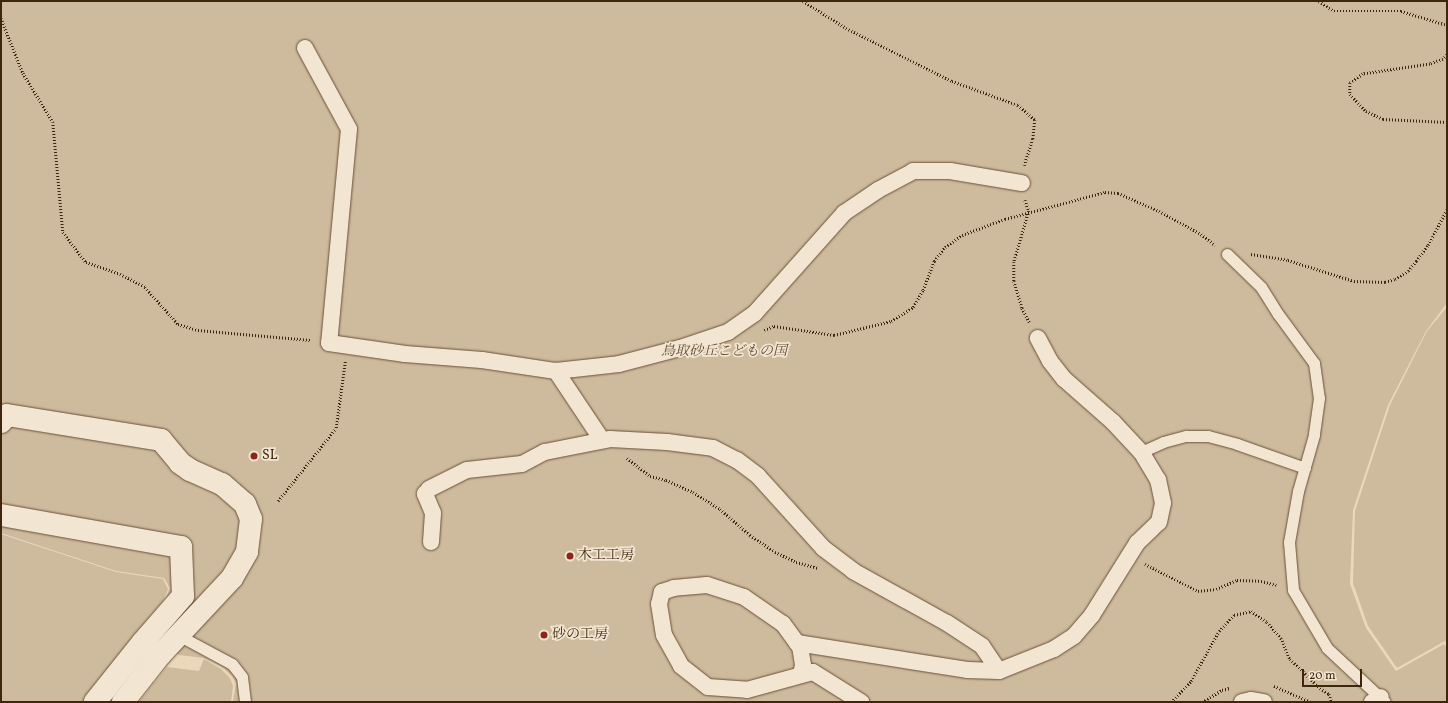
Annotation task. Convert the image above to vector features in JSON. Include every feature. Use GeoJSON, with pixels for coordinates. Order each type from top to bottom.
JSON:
{"type":"FeatureCollection","features":[{"type":"Feature","properties":{"kind":"street"},"geometry":{"type":"LineString","coordinates":[[305,48],[349,129],[329,342],[405,354],[482,360],[556,371],[619,364],[680,348],[728,332],[755,313],[844,213],[878,190],[913,171],[950,171],[1022,183]]}},
{"type":"Feature","properties":{"kind":"street"},"geometry":{"type":"LineString","coordinates":[[797,643],[967,670],[999,670],[1054,649],[1074,636],[1092,615],[1137,543],[1159,522],[1163,504],[1158,480],[1141,452],[1113,422],[1064,379],[1050,361],[1038,338]]}},
{"type":"Feature","properties":{"kind":"street"},"geometry":{"type":"LineString","coordinates":[[556,371],[602,440]]}},
{"type":"Feature","properties":{"kind":"street"},"geometry":{"type":"LineString","coordinates":[[1,422],[7,415],[161,440],[180,463],[190,470],[222,484],[245,504],[251,519],[247,552],[232,578],[160,655],[123,702]]}},
{"type":"Feature","properties":{"kind":"street"},"geometry":{"type":"LineString","coordinates":[[431,542],[433,513],[425,494],[429,489],[467,470],[522,464],[545,452],[602,440],[667,442],[713,448],[737,460],[758,476],[823,548],[853,571],[947,623],[982,646],[999,670]]}},
{"type":"Feature","properties":{"kind":"street"},"geometry":{"type":"LineString","coordinates":[[1,515],[181,547],[183,596],[143,642],[95,702]]}},
{"type":"Feature","properties":{"kind":"street"},"geometry":{"type":"LineString","coordinates":[[801,674],[803,665],[800,647],[783,624],[744,597],[707,585],[674,588],[662,592],[659,604],[664,635],[681,666],[708,687],[747,690],[801,674],[813,672],[861,702]]}},
{"type":"Feature","properties":{"kind":"street"},"geometry":{"type":"LineString","coordinates":[[1242,702],[1251,700],[1264,702]]}},
{"type":"Feature","properties":{"kind":"lane"},"geometry":{"type":"LineString","coordinates":[[1227,254],[1261,287],[1278,314],[1314,363],[1319,398],[1314,435],[1298,491],[1289,542],[1293,590],[1327,648],[1379,700]]}},
{"type":"Feature","properties":{"kind":"lane"},"geometry":{"type":"LineString","coordinates":[[1141,452],[1163,442],[1186,436],[1208,436],[1237,444],[1305,468]]}},
{"type":"Feature","properties":{"kind":"lane"},"geometry":{"type":"LineString","coordinates":[[178,635],[232,664],[242,677],[245,702]]}},
{"type":"Feature","properties":{"kind":"path"},"geometry":{"type":"LineString","coordinates":[[804,1],[846,28],[952,81],[1018,105],[1035,120],[1034,139],[1022,171],[1022,183],[1028,213],[1014,262],[1014,281],[1022,308],[1038,338]]}},
{"type":"Feature","properties":{"kind":"path"},"geometry":{"type":"LineString","coordinates":[[1319,1],[1334,11],[1401,11],[1447,25]]}},
{"type":"Feature","properties":{"kind":"path"},"geometry":{"type":"LineString","coordinates":[[1,18],[23,73],[53,122],[63,232],[86,262],[120,274],[145,287],[178,324],[198,330],[329,342]]}},
{"type":"Feature","properties":{"kind":"path"},"geometry":{"type":"LineString","coordinates":[[1447,55],[1443,59],[1430,64],[1363,74],[1350,83],[1350,94],[1366,112],[1383,119],[1447,122]]}},
{"type":"Feature","properties":{"kind":"path"},"geometry":{"type":"LineString","coordinates":[[758,333],[774,326],[834,335],[891,321],[913,307],[923,290],[934,261],[945,247],[962,235],[1005,218],[1105,192],[1118,193],[1159,211],[1201,234],[1227,254],[1242,253],[1288,260],[1354,281],[1385,282],[1395,279],[1408,271],[1428,244],[1447,210]]}},
{"type":"Feature","properties":{"kind":"path"},"geometry":{"type":"LineString","coordinates":[[278,501],[336,428],[347,345]]}},
{"type":"Feature","properties":{"kind":"path"},"geometry":{"type":"LineString","coordinates":[[602,440],[650,476],[666,480],[693,492],[720,509],[750,535],[775,552],[796,562],[825,570],[843,563]]}},
{"type":"Feature","properties":{"kind":"path"},"geometry":{"type":"LineString","coordinates":[[1128,556],[1198,591],[1216,589],[1237,580],[1261,581],[1293,590]]}},
{"type":"Feature","properties":{"kind":"path"},"geometry":{"type":"LineString","coordinates":[[1171,702],[1191,681],[1218,631],[1234,615],[1251,611],[1267,622],[1281,638],[1290,659],[1320,688],[1329,694],[1332,702]]}},
{"type":"Feature","properties":{"kind":"path"},"geometry":{"type":"LineString","coordinates":[[1271,685],[1311,702]]}},
{"type":"Feature","properties":{"kind":"path"},"geometry":{"type":"LineString","coordinates":[[1202,702],[1222,690],[1235,687]]}},
{"type":"Feature","properties":{"kind":"green space","name":"鳥取砂丘こどもの国"},"geometry":{"type":"Polygon","coordinates":[[[1,1],[1447,1],[1447,303],[1426,331],[1388,405],[1353,510],[1350,584],[1366,628],[1396,671],[1444,644],[1447,648],[1447,702],[233,702],[236,683],[232,676],[222,667],[204,658],[179,655],[147,630],[160,611],[170,588],[164,578],[116,571],[1,533],[1,1]]]}},
{"type":"Feature","properties":{"kind":"green space"},"geometry":{"type":"Polygon","coordinates":[[[1447,307],[1447,644],[1445,641],[1397,668],[1368,626],[1353,583],[1355,511],[1390,405],[1427,331],[1447,307]]]}},
{"type":"Feature","properties":{"kind":"green space"},"geometry":{"type":"Polygon","coordinates":[[[1,534],[116,572],[163,579],[168,589],[163,602],[152,620],[85,702],[1,702],[1,534]]]}},
{"type":"Feature","properties":{"kind":"green space"},"geometry":{"type":"Polygon","coordinates":[[[204,659],[221,669],[230,678],[233,686],[231,702],[139,702],[167,667],[199,671],[204,659]]]}},
{"type":"Feature","properties":{"kind":"place","name":"SL"},"geometry":{"type":"Point","coordinates":[254,456]}},
{"type":"Feature","properties":{"kind":"place","name":"木工工房"},"geometry":{"type":"Point","coordinates":[570,556]}},
{"type":"Feature","properties":{"kind":"place","name":"砂の工房"},"geometry":{"type":"Point","coordinates":[544,635]}}]}
